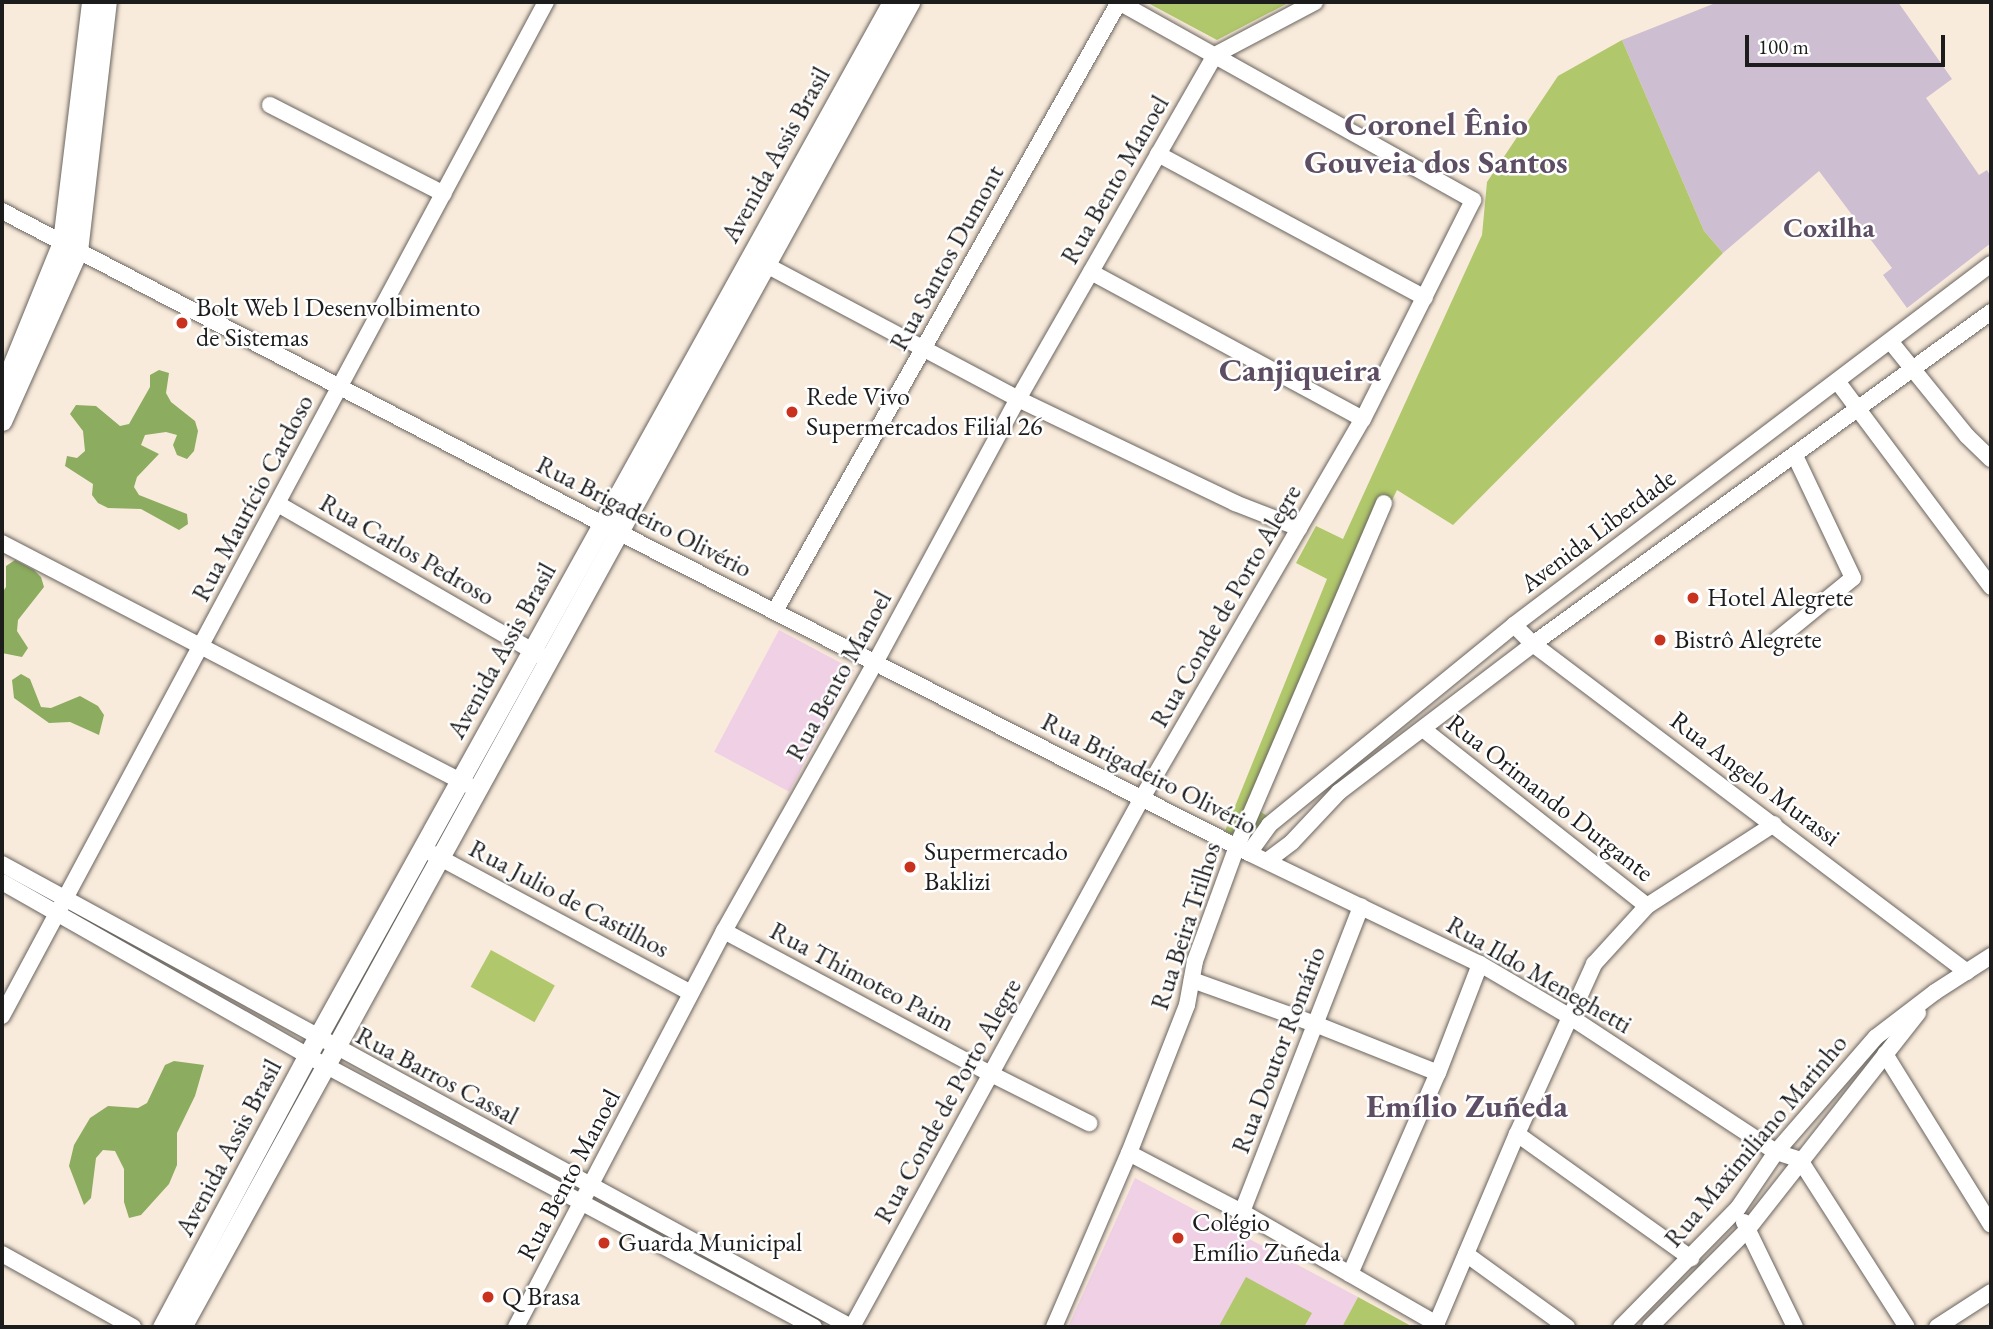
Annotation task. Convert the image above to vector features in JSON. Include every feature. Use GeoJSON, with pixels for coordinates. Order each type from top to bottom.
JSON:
{"type":"FeatureCollection","features":[{"type":"Feature","properties":{"kind":"main road"},"geometry":{"type":"LineString","coordinates":[[3,406],[70,247],[93,46],[91,2]]}},
{"type":"Feature","properties":{"kind":"main road"},"geometry":{"type":"LineString","coordinates":[[93,46],[107,2]]}},
{"type":"Feature","properties":{"kind":"main road","name":"Avenida Assis Brasil"},"geometry":{"type":"LineString","coordinates":[[820,147],[892,2]]}},
{"type":"Feature","properties":{"kind":"main road","name":"Avenida Assis Brasil"},"geometry":{"type":"LineString","coordinates":[[182,1327],[272,1143],[317,1038],[430,853],[820,147],[910,2]]}},
{"type":"Feature","properties":{"kind":"main road","name":"Avenida Assis Brasil"},"geometry":{"type":"LineString","coordinates":[[162,1327],[272,1143],[331,1057],[430,853]]}},
{"type":"Feature","properties":{"kind":"street","name":"Rua Maurício Cardoso"},"geometry":{"type":"LineString","coordinates":[[2,1016],[546,2]]}},
{"type":"Feature","properties":{"kind":"street"},"geometry":{"type":"LineString","coordinates":[[1119,2],[1215,55],[1315,2]]}},
{"type":"Feature","properties":{"kind":"street","name":"Rua Santos Dumont"},"geometry":{"type":"LineString","coordinates":[[775,611],[1119,2]]}},
{"type":"Feature","properties":{"kind":"street","name":"Rua Bento Manoel"},"geometry":{"type":"LineString","coordinates":[[516,1327],[724,931],[875,663],[1017,399],[1215,55]]}},
{"type":"Feature","properties":{"kind":"street","name":"Rua Conde de Porto Alegre"},"geometry":{"type":"LineString","coordinates":[[852,1327],[1142,798],[1363,419],[1473,200],[1215,55]]}},
{"type":"Feature","properties":{"kind":"street"},"geometry":{"type":"LineString","coordinates":[[270,105],[444,194]]}},
{"type":"Feature","properties":{"kind":"street"},"geometry":{"type":"LineString","coordinates":[[1158,154],[1425,298]]}},
{"type":"Feature","properties":{"kind":"street","name":"Rua Brigadeiro Olivério"},"geometry":{"type":"LineString","coordinates":[[2,211],[610,528],[1267,860]]}},
{"type":"Feature","properties":{"kind":"street"},"geometry":{"type":"LineString","coordinates":[[757,260],[1017,399],[1235,503],[1299,528]]}},
{"type":"Feature","properties":{"kind":"street","name":"Avenida Liberdade"},"geometry":{"type":"LineString","coordinates":[[1243,849],[1514,625],[1991,264]]}},
{"type":"Feature","properties":{"kind":"street"},"geometry":{"type":"LineString","coordinates":[[1091,272],[1363,419]]}},
{"type":"Feature","properties":{"kind":"street","name":"Avenida Liberdade"},"geometry":{"type":"LineString","coordinates":[[1267,860],[1292,842],[1339,792],[1533,644],[1991,312]]}},
{"type":"Feature","properties":{"kind":"street"},"geometry":{"type":"LineString","coordinates":[[1890,341],[1967,436],[1991,459]]}},
{"type":"Feature","properties":{"kind":"street"},"geometry":{"type":"LineString","coordinates":[[1837,381],[1991,587]]}},
{"type":"Feature","properties":{"kind":"street"},"geometry":{"type":"LineString","coordinates":[[1777,639],[1853,578],[1795,456]]}},
{"type":"Feature","properties":{"kind":"street","name":"Rua Beira Trilhos"},"geometry":{"type":"LineString","coordinates":[[1054,1327],[1129,1153],[1187,1005],[1195,961],[1384,503]]}},
{"type":"Feature","properties":{"kind":"street","name":"Rua Carlos Pedroso"},"geometry":{"type":"LineString","coordinates":[[278,504],[540,655]]}},
{"type":"Feature","properties":{"kind":"street"},"geometry":{"type":"LineString","coordinates":[[2,543],[202,644],[468,785]]}},
{"type":"Feature","properties":{"kind":"street","name":"Rua Angelo Murassi"},"geometry":{"type":"LineString","coordinates":[[1514,625],[1533,644],[1967,972]]}},
{"type":"Feature","properties":{"kind":"street","name":"Rua Orimando Durgante"},"geometry":{"type":"LineString","coordinates":[[1423,729],[1647,906]]}},
{"type":"Feature","properties":{"kind":"street"},"geometry":{"type":"LineString","coordinates":[[1364,747],[1377,764]]}},
{"type":"Feature","properties":{"kind":"street"},"geometry":{"type":"LineString","coordinates":[[1129,1153],[1242,1212],[1436,1325],[1517,1133],[1572,1018],[1584,982],[1594,964],[1647,906],[1774,824]]}},
{"type":"Feature","properties":{"kind":"street","name":"Rua Julio de Castilhos"},"geometry":{"type":"LineString","coordinates":[[430,853],[691,993]]}},
{"type":"Feature","properties":{"kind":"street","name":"Rua Ildo Meneghetti"},"geometry":{"type":"LineString","coordinates":[[1267,860],[1480,964],[1572,1018],[1776,1152],[1800,1160]]}},
{"type":"Feature","properties":{"kind":"street","name":"Rua Barros Cassal"},"geometry":{"type":"LineString","coordinates":[[2,864],[173,979],[308,1056],[331,1057],[591,1186],[852,1327]]}},
{"type":"Feature","properties":{"kind":"street","name":"Rua Barros Cassal"},"geometry":{"type":"LineString","coordinates":[[2,882],[62,906],[182,964],[317,1038],[331,1057],[582,1204],[814,1327]]}},
{"type":"Feature","properties":{"kind":"street","name":"Rua Doutor Romário"},"geometry":{"type":"LineString","coordinates":[[1242,1212],[1361,906]]}},
{"type":"Feature","properties":{"kind":"street","name":"Rua Thimoteo Paim"},"geometry":{"type":"LineString","coordinates":[[724,931],[991,1074],[1089,1123]]}},
{"type":"Feature","properties":{"kind":"street","name":"Rua Maximiliano Marinho"},"geometry":{"type":"LineString","coordinates":[[1625,1326],[1690,1258],[1742,1217],[1776,1152],[1876,1037],[1935,992],[1991,956]]}},
{"type":"Feature","properties":{"kind":"street"},"geometry":{"type":"LineString","coordinates":[[173,979],[182,964]]}},
{"type":"Feature","properties":{"kind":"street"},"geometry":{"type":"LineString","coordinates":[[1350,1274],[1438,1073],[1480,964]]}},
{"type":"Feature","properties":{"kind":"street"},"geometry":{"type":"LineString","coordinates":[[1192,980],[1315,1024],[1438,1073]]}},
{"type":"Feature","properties":{"kind":"street","name":"Rua Maximiliano Marinho"},"geometry":{"type":"LineString","coordinates":[[1650,1327],[1742,1217],[1800,1160],[1935,992]]}},
{"type":"Feature","properties":{"kind":"street"},"geometry":{"type":"LineString","coordinates":[[1885,1054],[1991,1225]]}},
{"type":"Feature","properties":{"kind":"street"},"geometry":{"type":"LineString","coordinates":[[1517,1133],[1690,1258]]}},
{"type":"Feature","properties":{"kind":"street"},"geometry":{"type":"LineString","coordinates":[[1800,1160],[1907,1327]]}},
{"type":"Feature","properties":{"kind":"street"},"geometry":{"type":"LineString","coordinates":[[1742,1217],[1795,1327]]}},
{"type":"Feature","properties":{"kind":"street"},"geometry":{"type":"LineString","coordinates":[[2,1254],[133,1327]]}},
{"type":"Feature","properties":{"kind":"street"},"geometry":{"type":"LineString","coordinates":[[1466,1254],[1567,1327]]}},
{"type":"Feature","properties":{"kind":"street"},"geometry":{"type":"LineString","coordinates":[[1937,1327],[1991,1292]]}},
{"type":"Feature","properties":{"kind":"shaded area"},"geometry":{"type":"Polygon","coordinates":[[[1718,2],[1898,2],[1952,79],[1926,98],[1979,175],[1987,170],[1991,177],[1991,243],[1907,308],[1883,275],[1892,268],[1819,171],[1723,253],[1704,231],[1622,40],[1718,2]]]}},
{"type":"Feature","properties":{"kind":"shaded area"},"geometry":{"type":"Polygon","coordinates":[[[779,630],[854,670],[789,792],[714,752],[779,630]]]}},
{"type":"Feature","properties":{"kind":"shaded area","name":"Colégio Emílio Zuñeda"},"geometry":{"type":"Polygon","coordinates":[[[1135,1178],[1358,1297],[1342,1327],[1068,1327],[1135,1178]]]}},
{"type":"Feature","properties":{"kind":"green space"},"geometry":{"type":"Polygon","coordinates":[[[1146,2],[1290,2],[1217,40],[1146,2]]]}},
{"type":"Feature","properties":{"kind":"green space"},"geometry":{"type":"Polygon","coordinates":[[[1622,40],[1704,231],[1723,253],[1453,525],[1397,490],[1374,537],[1259,811],[1269,817],[1248,843],[1225,831],[1327,579],[1296,563],[1316,526],[1343,539],[1482,235],[1487,182],[1558,76],[1622,40]]]}},
{"type":"Feature","properties":{"kind":"green space"},"geometry":{"type":"Polygon","coordinates":[[[159,370],[169,373],[166,393],[171,402],[195,421],[198,431],[194,451],[187,459],[177,455],[173,445],[177,435],[166,432],[145,435],[141,445],[159,454],[137,477],[134,487],[139,495],[187,514],[188,524],[179,530],[141,509],[108,508],[98,503],[92,495],[93,484],[65,466],[67,456],[77,458],[85,451],[83,431],[70,414],[76,405],[96,406],[120,426],[129,424],[150,387],[150,375],[159,370]]]}},
{"type":"Feature","properties":{"kind":"green space"},"geometry":{"type":"Polygon","coordinates":[[[15,560],[34,570],[41,577],[44,587],[18,620],[17,631],[28,648],[22,657],[2,653],[2,593],[6,587],[6,566],[15,560]]]}},
{"type":"Feature","properties":{"kind":"green space"},"geometry":{"type":"Polygon","coordinates":[[[21,674],[30,679],[41,707],[51,708],[80,696],[98,706],[104,715],[99,735],[70,722],[49,723],[14,698],[12,680],[21,674]]]}},
{"type":"Feature","properties":{"kind":"green space"},"geometry":{"type":"Polygon","coordinates":[[[491,950],[555,985],[534,1022],[471,987],[491,950]]]}},
{"type":"Feature","properties":{"kind":"green space"},"geometry":{"type":"Polygon","coordinates":[[[174,1061],[204,1065],[195,1096],[177,1133],[177,1165],[169,1184],[141,1215],[129,1218],[124,1202],[124,1169],[115,1151],[103,1150],[96,1158],[91,1198],[84,1205],[69,1166],[74,1145],[90,1118],[108,1106],[138,1108],[147,1103],[165,1065],[174,1061]]]}},
{"type":"Feature","properties":{"kind":"green space"},"geometry":{"type":"Polygon","coordinates":[[[1246,1277],[1312,1313],[1304,1327],[1219,1326],[1246,1277]]]}},
{"type":"Feature","properties":{"kind":"green space"},"geometry":{"type":"Polygon","coordinates":[[[1358,1297],[1413,1327],[1342,1327],[1358,1297]]]}},
{"type":"Feature","properties":{"kind":"place","name":"Bolt Web l Desenvolbimento de Sistemas"},"geometry":{"type":"Point","coordinates":[182,323]}},
{"type":"Feature","properties":{"kind":"place","name":"Rede Vivo Supermercados Filial 26"},"geometry":{"type":"Point","coordinates":[792,412]}},
{"type":"Feature","properties":{"kind":"place","name":"Hotel Alegrete"},"geometry":{"type":"Point","coordinates":[1693,598]}},
{"type":"Feature","properties":{"kind":"place","name":"Bistrô Alegrete"},"geometry":{"type":"Point","coordinates":[1660,640]}},
{"type":"Feature","properties":{"kind":"place","name":"Supermercado Baklizi"},"geometry":{"type":"Point","coordinates":[910,867]}},
{"type":"Feature","properties":{"kind":"place","name":"Colégio Emílio Zuñeda"},"geometry":{"type":"Point","coordinates":[1178,1238]}},
{"type":"Feature","properties":{"kind":"place","name":"Guarda Municipal"},"geometry":{"type":"Point","coordinates":[604,1243]}},
{"type":"Feature","properties":{"kind":"place","name":"Q Brasa"},"geometry":{"type":"Point","coordinates":[488,1297]}},
{"type":"Feature","properties":{"kind":"district","name":"Coronel Ênio Gouveia dos Santos"},"geometry":{"type":"Point","coordinates":[1436,143]}},
{"type":"Feature","properties":{"kind":"district","name":"Coxilha"},"geometry":{"type":"Point","coordinates":[1829,227]}},
{"type":"Feature","properties":{"kind":"district","name":"Canjiqueira"},"geometry":{"type":"Point","coordinates":[1300,370]}},
{"type":"Feature","properties":{"kind":"district","name":"Emílio Zuñeda"},"geometry":{"type":"Point","coordinates":[1467,1106]}}]}
